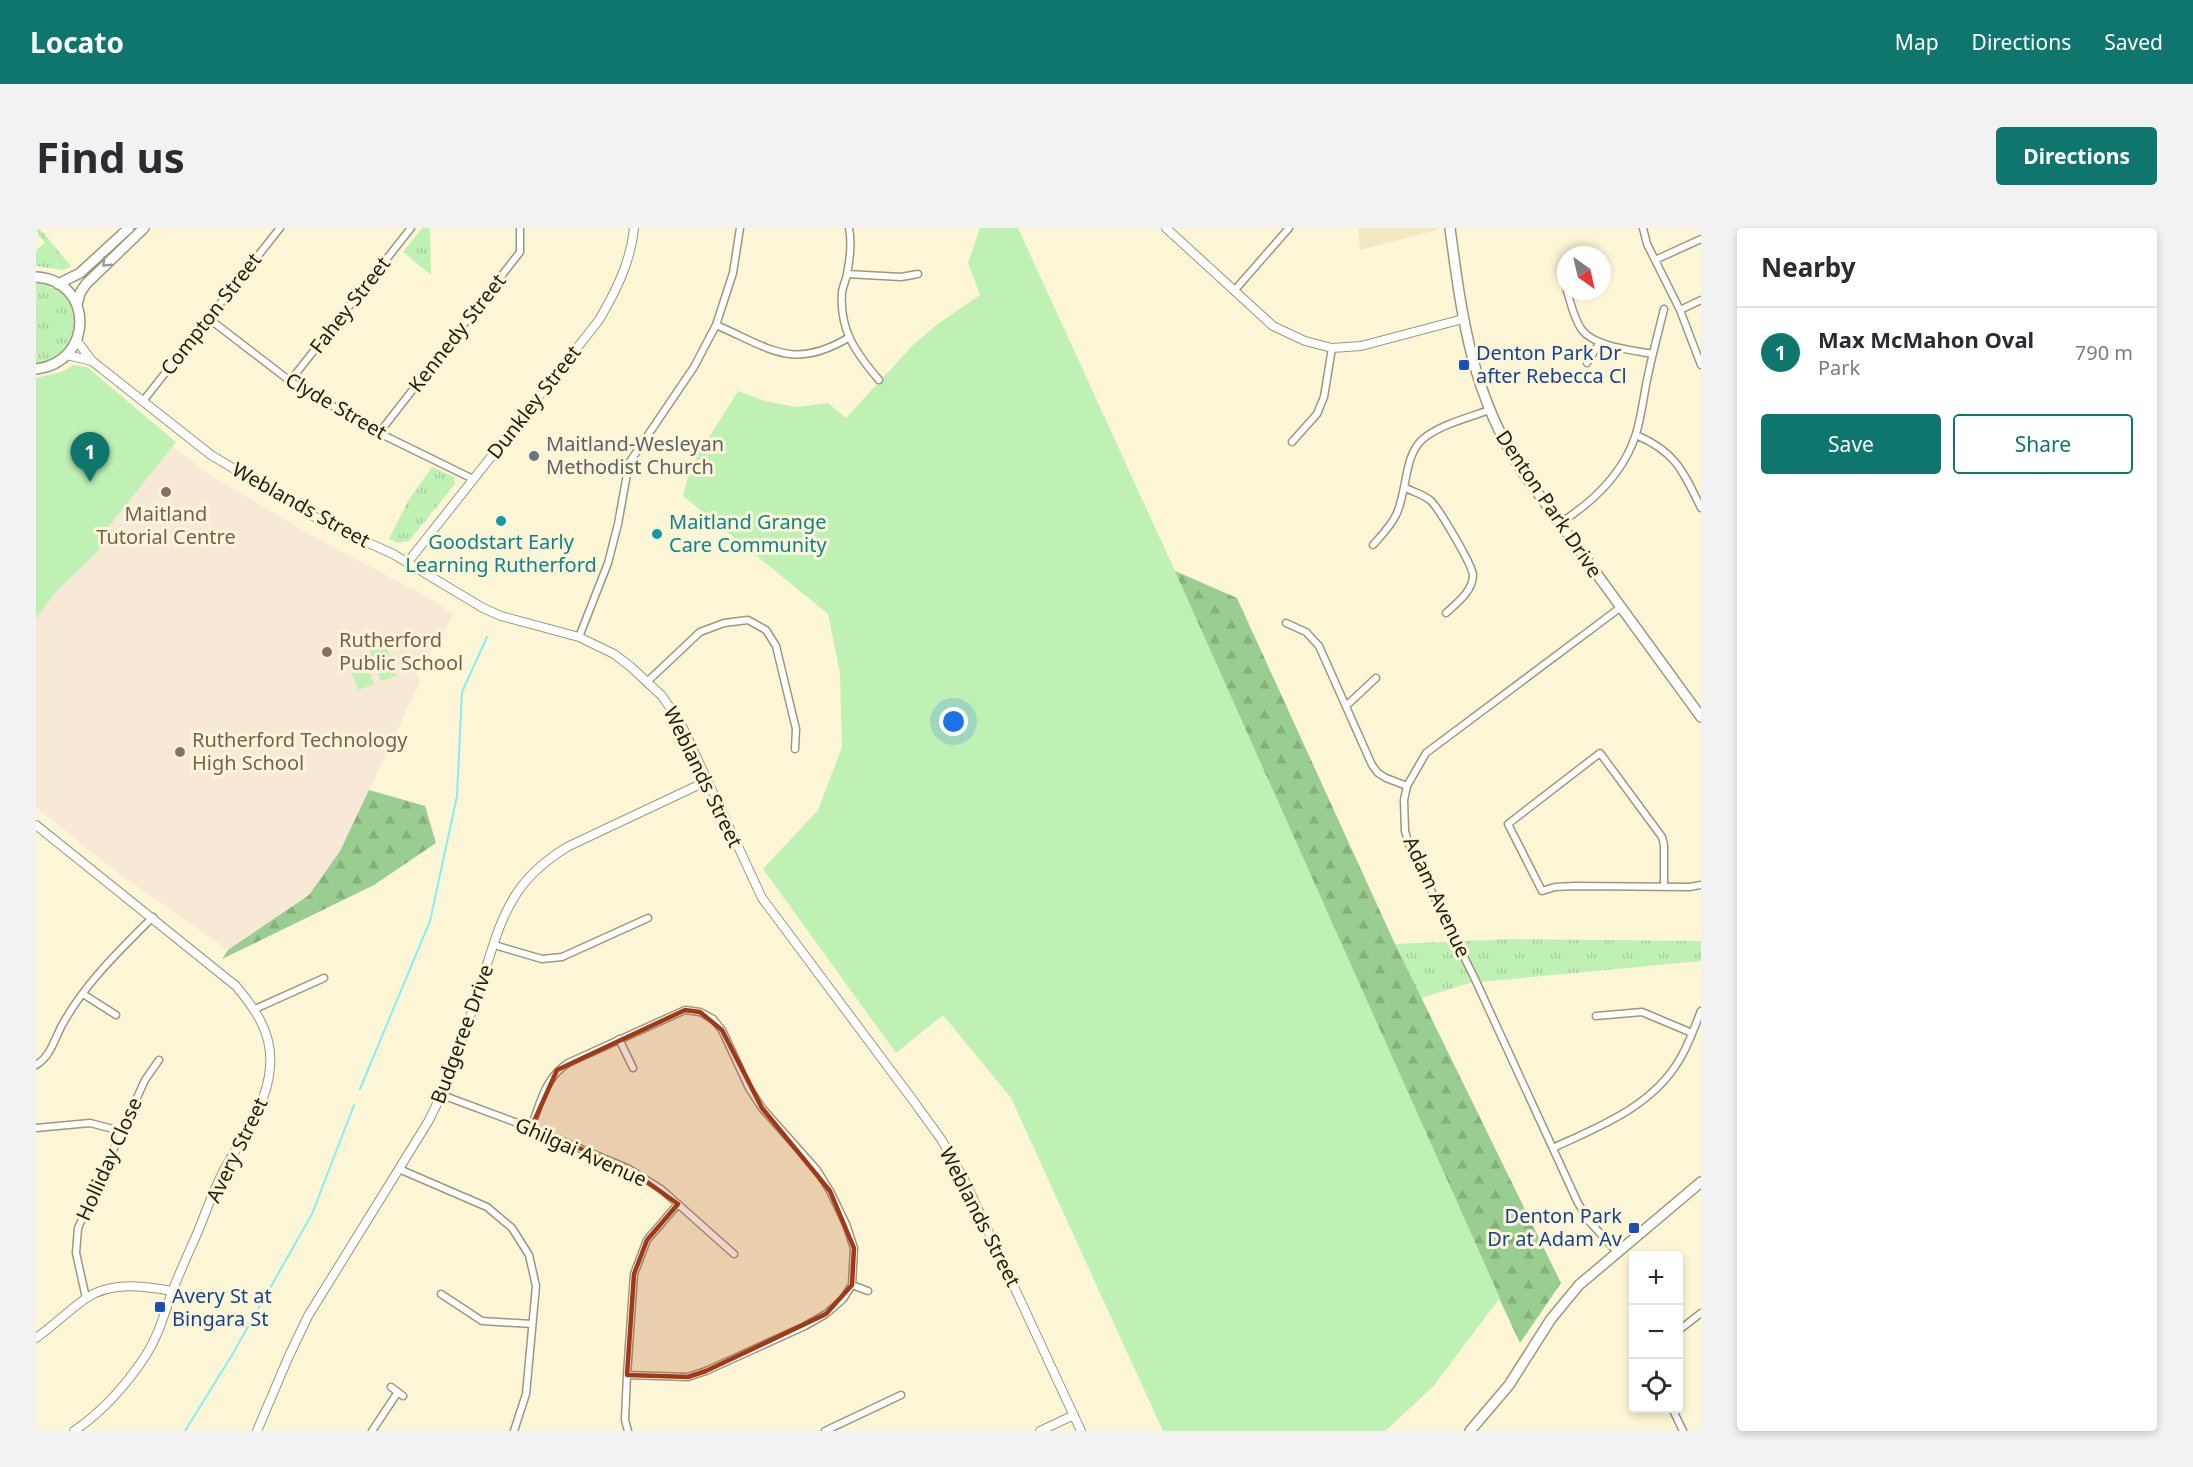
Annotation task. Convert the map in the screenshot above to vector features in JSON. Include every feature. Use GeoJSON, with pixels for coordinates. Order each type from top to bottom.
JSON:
{"type":"FeatureCollection","features":[{"type":"Feature","properties":{"kind":"main road"},"geometry":{"type":"LineString","coordinates":[[58,284],[81,273],[129,228]]}},
{"type":"Feature","properties":{"kind":"main road"},"geometry":{"type":"LineString","coordinates":[[36,369],[53,365],[67,356],[77,341],[80,323],[77,305],[80,293],[89,280],[144,228]]}},
{"type":"Feature","properties":{"kind":"main road","name":"Denton Park Drive"},"geometry":{"type":"LineString","coordinates":[[1450,228],[1463,320],[1472,363],[1489,410],[1518,465],[1701,717]]}},
{"type":"Feature","properties":{"kind":"main road"},"geometry":{"type":"LineString","coordinates":[[36,277],[58,284],[69,293],[77,305]]}},
{"type":"Feature","properties":{"kind":"main road"},"geometry":{"type":"LineString","coordinates":[[1474,1430],[1509,1385],[1562,1304],[1616,1251],[1701,1182]]}},
{"type":"Feature","properties":{"kind":"street","name":"Compton Street"},"geometry":{"type":"LineString","coordinates":[[143,401],[280,228]]}},
{"type":"Feature","properties":{"kind":"street","name":"Fahey Street"},"geometry":{"type":"LineString","coordinates":[[290,381],[411,228]]}},
{"type":"Feature","properties":{"kind":"street","name":"Kennedy Street"},"geometry":{"type":"LineString","coordinates":[[380,433],[520,252],[520,228]]}},
{"type":"Feature","properties":{"kind":"street","name":"Dunkley Street"},"geometry":{"type":"LineString","coordinates":[[408,562],[599,320],[617,289],[632,247],[634,228]]}},
{"type":"Feature","properties":{"kind":"street"},"geometry":{"type":"LineString","coordinates":[[579,637],[608,563],[629,463],[694,367],[716,325],[733,273],[740,228]]}},
{"type":"Feature","properties":{"kind":"street"},"geometry":{"type":"LineString","coordinates":[[849,228],[850,250],[842,291],[848,338],[864,363],[879,380]]}},
{"type":"Feature","properties":{"kind":"street"},"geometry":{"type":"LineString","coordinates":[[1166,228],[1273,326],[1290,336],[1332,348],[1347,348],[1381,342],[1463,320]]}},
{"type":"Feature","properties":{"kind":"street"},"geometry":{"type":"LineString","coordinates":[[1234,291],[1289,228]]}},
{"type":"Feature","properties":{"kind":"street"},"geometry":{"type":"LineString","coordinates":[[1643,228],[1645,238],[1680,310],[1701,364]]}},
{"type":"Feature","properties":{"kind":"street"},"geometry":{"type":"LineString","coordinates":[[1655,260],[1701,239]]}},
{"type":"Feature","properties":{"kind":"street"},"geometry":{"type":"LineString","coordinates":[[847,274],[901,277],[918,274]]}},
{"type":"Feature","properties":{"kind":"street"},"geometry":{"type":"LineString","coordinates":[[1570,300],[1575,317],[1583,332],[1600,342],[1653,354]]}},
{"type":"Feature","properties":{"kind":"street"},"geometry":{"type":"LineString","coordinates":[[1680,310],[1701,300]]}},
{"type":"Feature","properties":{"kind":"street"},"geometry":{"type":"LineString","coordinates":[[1560,523],[1593,499],[1611,480],[1627,455],[1636,435],[1664,309]]}},
{"type":"Feature","properties":{"kind":"street","name":"Clyde Street"},"geometry":{"type":"LineString","coordinates":[[208,318],[290,381],[380,433],[473,479]]}},
{"type":"Feature","properties":{"kind":"street"},"geometry":{"type":"LineString","coordinates":[[716,325],[785,354],[798,356],[812,355],[826,350],[848,338]]}},
{"type":"Feature","properties":{"kind":"street","name":"Weblands Street"},"geometry":{"type":"LineString","coordinates":[[77,341],[92,361],[230,467],[332,527],[408,562],[501,616],[579,637],[614,654],[648,681],[662,696],[681,724],[752,878],[767,905],[941,1139],[980,1212],[1081,1431]]}},
{"type":"Feature","properties":{"kind":"street"},"geometry":{"type":"LineString","coordinates":[[1587,363],[1600,342]]}},
{"type":"Feature","properties":{"kind":"street"},"geometry":{"type":"LineString","coordinates":[[1292,442],[1317,414],[1324,397],[1332,348]]}},
{"type":"Feature","properties":{"kind":"street","name":"Weblands Street"},"geometry":{"type":"LineString","coordinates":[[67,356],[92,361]]}},
{"type":"Feature","properties":{"kind":"street"},"geometry":{"type":"LineString","coordinates":[[1373,544],[1389,528],[1397,514],[1406,488],[1408,460],[1419,443],[1432,433],[1489,410]]}},
{"type":"Feature","properties":{"kind":"street"},"geometry":{"type":"LineString","coordinates":[[1636,435],[1665,450],[1679,465],[1701,508]]}},
{"type":"Feature","properties":{"kind":"street"},"geometry":{"type":"LineString","coordinates":[[1406,488],[1430,500],[1466,557],[1473,574],[1470,587],[1460,601],[1446,613]]}},
{"type":"Feature","properties":{"kind":"street","name":"Adam Avenue"},"geometry":{"type":"LineString","coordinates":[[1616,1251],[1583,1212],[1469,966],[1410,848],[1403,814],[1407,786],[1426,753],[1621,607]]}},
{"type":"Feature","properties":{"kind":"street"},"geometry":{"type":"LineString","coordinates":[[648,681],[700,632],[724,623],[748,620],[766,630],[776,646],[796,729],[795,749]]}},
{"type":"Feature","properties":{"kind":"street"},"geometry":{"type":"LineString","coordinates":[[1286,623],[1306,632],[1318,646],[1372,765],[1386,778],[1407,786]]}},
{"type":"Feature","properties":{"kind":"street"},"geometry":{"type":"LineString","coordinates":[[1346,706],[1376,678]]}},
{"type":"Feature","properties":{"kind":"street"},"geometry":{"type":"LineString","coordinates":[[1664,886],[1662,837],[1600,753],[1508,824],[1542,891],[1555,887],[1575,886],[1664,886],[1701,885]]}},
{"type":"Feature","properties":{"kind":"street","name":"Budgeree Drive"},"geometry":{"type":"LineString","coordinates":[[257,1431],[308,1316],[442,1095],[494,945],[507,910],[515,896],[536,870],[567,847],[707,781]]}},
{"type":"Feature","properties":{"kind":"street","name":"Avery Street"},"geometry":{"type":"LineString","coordinates":[[36,825],[236,986],[255,1009],[266,1028],[271,1066],[266,1093],[257,1116],[224,1171],[172,1291],[160,1329],[147,1354],[111,1399],[91,1419],[74,1431]]}},
{"type":"Feature","properties":{"kind":"street"},"geometry":{"type":"LineString","coordinates":[[36,1065],[46,1058],[63,1024],[105,965],[153,917]]}},
{"type":"Feature","properties":{"kind":"street"},"geometry":{"type":"LineString","coordinates":[[494,945],[542,959],[562,957],[648,918]]}},
{"type":"Feature","properties":{"kind":"street"},"geometry":{"type":"LineString","coordinates":[[255,1009],[324,978]]}},
{"type":"Feature","properties":{"kind":"street"},"geometry":{"type":"LineString","coordinates":[[83,994],[116,1015]]}},
{"type":"Feature","properties":{"kind":"street"},"geometry":{"type":"LineString","coordinates":[[531,1128],[548,1082],[557,1070],[685,1010],[700,1012],[713,1019],[722,1030],[749,1088],[762,1108],[817,1170],[846,1224],[854,1248],[852,1285],[843,1299],[826,1314],[805,1326],[688,1377],[627,1375]]}},
{"type":"Feature","properties":{"kind":"street"},"geometry":{"type":"LineString","coordinates":[[1553,1148],[1635,1106],[1659,1086],[1678,1063],[1701,1011]]}},
{"type":"Feature","properties":{"kind":"street"},"geometry":{"type":"LineString","coordinates":[[1596,1016],[1642,1012],[1692,1033]]}},
{"type":"Feature","properties":{"kind":"street"},"geometry":{"type":"LineString","coordinates":[[619,1039],[633,1068]]}},
{"type":"Feature","properties":{"kind":"street","name":"Holliday Close"},"geometry":{"type":"LineString","coordinates":[[86,1298],[76,1252],[78,1228],[121,1131],[150,1071],[159,1060]]}},
{"type":"Feature","properties":{"kind":"street","name":"Ghilgai Avenue"},"geometry":{"type":"LineString","coordinates":[[442,1095],[629,1168],[661,1189],[734,1254]]}},
{"type":"Feature","properties":{"kind":"street"},"geometry":{"type":"LineString","coordinates":[[36,1128],[79,1122],[121,1131]]}},
{"type":"Feature","properties":{"kind":"street"},"geometry":{"type":"LineString","coordinates":[[399,1169],[487,1207],[512,1228],[529,1255],[536,1286],[526,1394],[514,1431]]}},
{"type":"Feature","properties":{"kind":"street"},"geometry":{"type":"LineString","coordinates":[[628,1431],[625,1420],[634,1274],[647,1240],[678,1204]]}},
{"type":"Feature","properties":{"kind":"street"},"geometry":{"type":"LineString","coordinates":[[852,1285],[868,1291]]}},
{"type":"Feature","properties":{"kind":"street"},"geometry":{"type":"LineString","coordinates":[[36,1338],[86,1298],[102,1291],[134,1286],[172,1291]]}},
{"type":"Feature","properties":{"kind":"street"},"geometry":{"type":"LineString","coordinates":[[441,1294],[471,1316],[482,1321],[532,1324]]}},
{"type":"Feature","properties":{"kind":"street"},"geometry":{"type":"LineString","coordinates":[[1683,1327],[1701,1313]]}},
{"type":"Feature","properties":{"kind":"street"},"geometry":{"type":"LineString","coordinates":[[372,1431],[400,1394],[392,1387]]}},
{"type":"Feature","properties":{"kind":"street"},"geometry":{"type":"LineString","coordinates":[[825,1431],[901,1395]]}},
{"type":"Feature","properties":{"kind":"street"},"geometry":{"type":"LineString","coordinates":[[1674,1413],[1683,1431]]}},
{"type":"Feature","properties":{"kind":"street"},"geometry":{"type":"LineString","coordinates":[[1040,1431],[1074,1415]]}},
{"type":"Feature","properties":{"kind":"highlighted area"},"geometry":{"type":"Polygon","coordinates":[[[685,1010],[700,1012],[722,1030],[762,1108],[830,1191],[854,1248],[852,1285],[826,1314],[706,1371],[688,1377],[627,1375],[634,1274],[647,1240],[678,1204],[629,1169],[531,1128],[557,1070],[667,1016],[685,1010]]]}},
{"type":"Feature","properties":{"kind":"shaded area"},"geometry":{"type":"Polygon","coordinates":[[[1358,228],[1436,228],[1437,230],[1360,250],[1358,228]]]}},
{"type":"Feature","properties":{"kind":"shaded area","name":"Rutherford Technology High School"},"geometry":{"type":"Polygon","coordinates":[[[172,446],[210,475],[316,538],[418,592],[454,614],[417,676],[421,680],[340,851],[309,895],[228,950],[115,871],[36,807],[36,619],[54,594],[99,550],[106,530],[172,446]]]}},
{"type":"Feature","properties":{"kind":"green space"},"geometry":{"type":"Polygon","coordinates":[[[36,228],[39,228],[71,266],[63,270],[36,266],[36,250],[45,243],[36,228]]]}},
{"type":"Feature","properties":{"kind":"green space"},"geometry":{"type":"Polygon","coordinates":[[[422,228],[430,228],[431,275],[403,252],[422,228]]]}},
{"type":"Feature","properties":{"kind":"green space"},"geometry":{"type":"Polygon","coordinates":[[[980,228],[1018,228],[1175,571],[1500,1298],[1434,1385],[1385,1431],[1163,1431],[1011,1098],[943,1015],[896,1053],[763,869],[818,810],[842,747],[840,673],[828,614],[683,496],[691,466],[738,391],[765,401],[796,407],[828,403],[846,418],[913,345],[939,323],[980,295],[968,263],[980,228]]]}},
{"type":"Feature","properties":{"kind":"green space"},"geometry":{"type":"Polygon","coordinates":[[[36,282],[53,285],[66,294],[73,306],[76,321],[73,336],[66,350],[53,360],[36,364],[36,282]]]}},
{"type":"Feature","properties":{"kind":"green space"},"geometry":{"type":"Polygon","coordinates":[[[74,365],[87,367],[176,442],[106,530],[99,550],[54,594],[36,619],[36,378],[61,372],[74,365]]]}},
{"type":"Feature","properties":{"kind":"green space"},"geometry":{"type":"Polygon","coordinates":[[[432,467],[454,477],[455,484],[409,541],[398,543],[389,539],[408,501],[432,467]]]}},
{"type":"Feature","properties":{"kind":"green space"},"geometry":{"type":"Polygon","coordinates":[[[1175,571],[1237,598],[1395,944],[1561,1283],[1520,1343],[1499,1298],[1434,1385],[1385,1431],[1163,1431],[1175,571]]]}},
{"type":"Feature","properties":{"kind":"green space"},"geometry":{"type":"Polygon","coordinates":[[[386,645],[397,676],[381,681],[370,651],[386,645]]]}},
{"type":"Feature","properties":{"kind":"green space"},"geometry":{"type":"Polygon","coordinates":[[[363,654],[374,684],[358,690],[347,660],[363,654]]]}},
{"type":"Feature","properties":{"kind":"green space"},"geometry":{"type":"Polygon","coordinates":[[[369,790],[425,806],[436,843],[374,885],[222,959],[228,950],[309,895],[340,851],[369,790]]]}},
{"type":"Feature","properties":{"kind":"green space"},"geometry":{"type":"Polygon","coordinates":[[[1512,939],[1701,941],[1701,961],[1470,983],[1421,998],[1395,944],[1512,939]]]}},
{"type":"Feature","properties":{"kind":"waterway"},"geometry":{"type":"LineString","coordinates":[[360,1089],[430,921],[457,796],[462,692],[487,637]]}},
{"type":"Feature","properties":{"kind":"waterway"},"geometry":{"type":"LineString","coordinates":[[185,1431],[232,1355],[312,1214],[354,1105]]}},
{"type":"Feature","properties":{"kind":"place","name":"Denton Park Dr after Rebecca Cl"},"geometry":{"type":"Point","coordinates":[1464,365]}},
{"type":"Feature","properties":{"kind":"place","name":"Maitland-Wesleyan Methodist Church"},"geometry":{"type":"Point","coordinates":[534,456]}},
{"type":"Feature","properties":{"kind":"place","name":"Max McMahon Oval"},"geometry":{"type":"Point","coordinates":[90,482]}},
{"type":"Feature","properties":{"kind":"place","name":"Maitland Tutorial Centre"},"geometry":{"type":"Point","coordinates":[166,492]}},
{"type":"Feature","properties":{"kind":"place","name":"Goodstart Early Learning Rutherford"},"geometry":{"type":"Point","coordinates":[501,521]}},
{"type":"Feature","properties":{"kind":"place","name":"Maitland Grange Care Community"},"geometry":{"type":"Point","coordinates":[657,534]}},
{"type":"Feature","properties":{"kind":"place","name":"Rutherford Public School"},"geometry":{"type":"Point","coordinates":[327,652]}},
{"type":"Feature","properties":{"kind":"place","name":"Rutherford Technology High School"},"geometry":{"type":"Point","coordinates":[180,752]}},
{"type":"Feature","properties":{"kind":"place","name":"Denton Park Dr at Adam Av"},"geometry":{"type":"Point","coordinates":[1634,1228]}},
{"type":"Feature","properties":{"kind":"place","name":"Avery St at Bingara St"},"geometry":{"type":"Point","coordinates":[160,1307]}}]}
